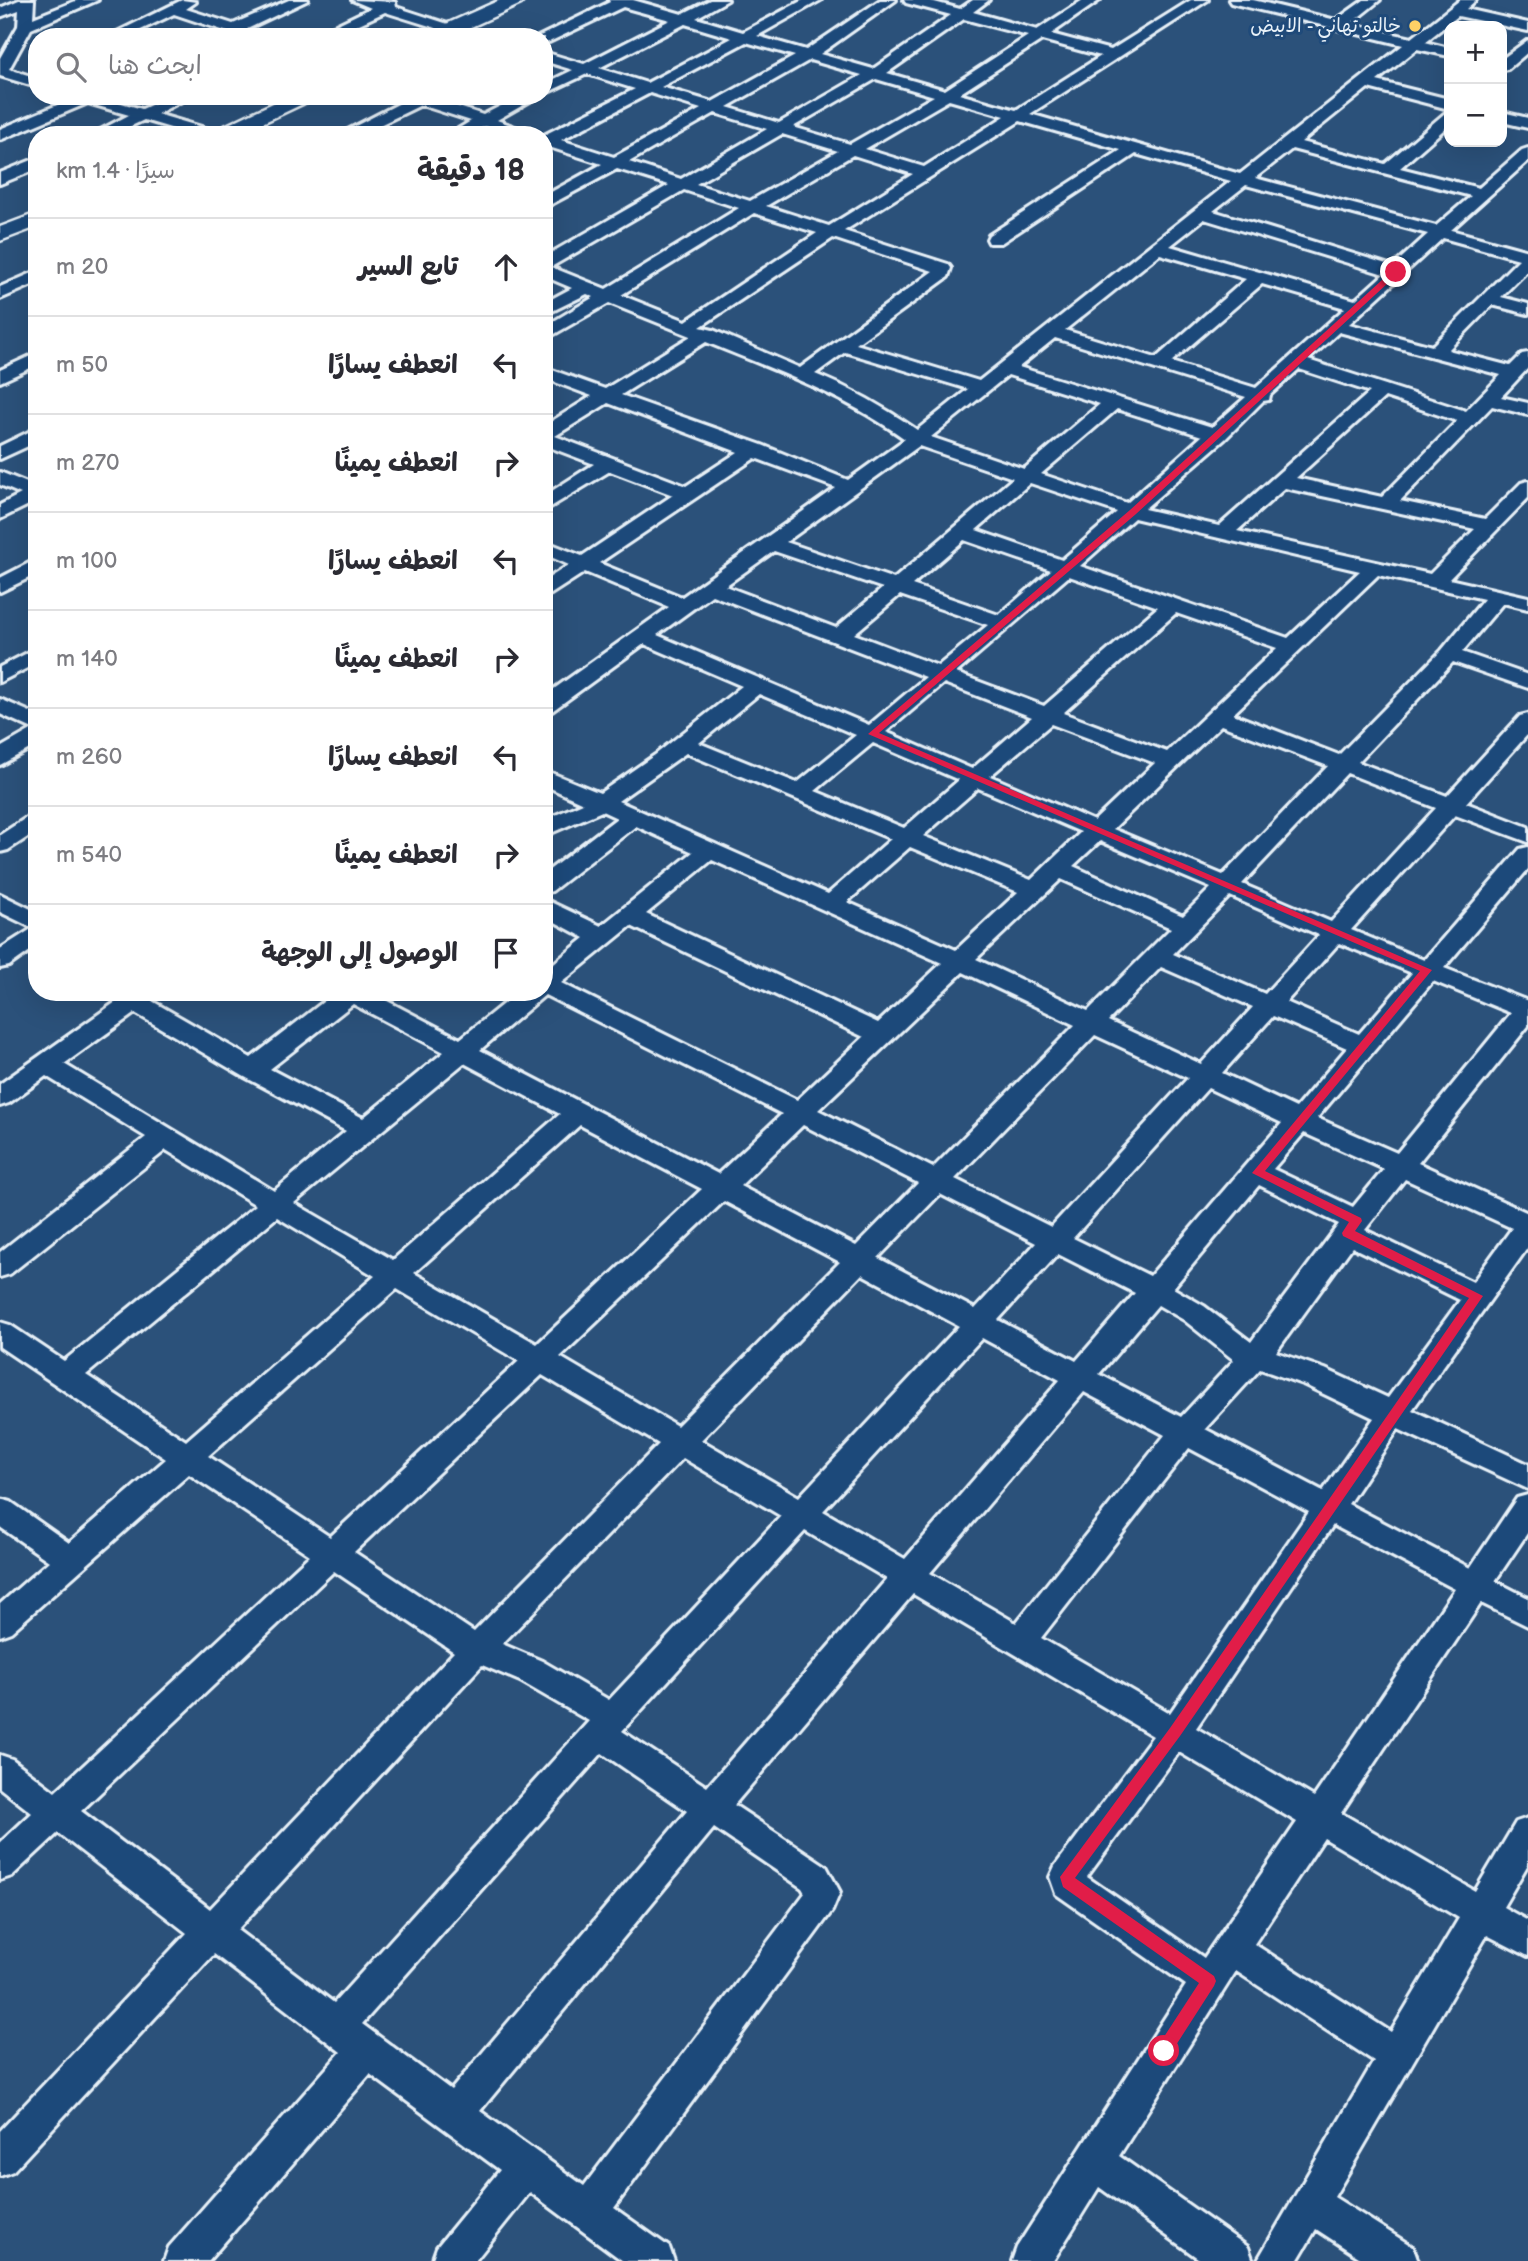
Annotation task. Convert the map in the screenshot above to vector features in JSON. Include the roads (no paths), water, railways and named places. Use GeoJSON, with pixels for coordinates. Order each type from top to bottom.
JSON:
{"type":"FeatureCollection","features":[{"type":"Feature","properties":{"kind":"main road"},"geometry":{"type":"LineString","coordinates":[[453,28],[515,0]]}},
{"type":"Feature","properties":{"kind":"main road"},"geometry":{"type":"LineString","coordinates":[[241,126],[285,105]]}},
{"type":"Feature","properties":{"kind":"main road"},"geometry":{"type":"LineString","coordinates":[[0,235],[28,223]]}},
{"type":"Feature","properties":{"kind":"street"},"geometry":{"type":"LineString","coordinates":[[25,26],[91,0]]}},
{"type":"Feature","properties":{"kind":"street"},"geometry":{"type":"LineString","coordinates":[[133,28],[194,0]]}},
{"type":"Feature","properties":{"kind":"street"},"geometry":{"type":"LineString","coordinates":[[236,28],[300,0]]}},
{"type":"Feature","properties":{"kind":"street"},"geometry":{"type":"LineString","coordinates":[[359,0],[453,28]]}},
{"type":"Feature","properties":{"kind":"street"},"geometry":{"type":"LineString","coordinates":[[338,28],[401,0]]}},
{"type":"Feature","properties":{"kind":"street"},"geometry":{"type":"LineString","coordinates":[[553,86],[721,0]]}},
{"type":"Feature","properties":{"kind":"street"},"geometry":{"type":"LineString","coordinates":[[553,137],[814,0]]}},
{"type":"Feature","properties":{"kind":"street"},"geometry":{"type":"LineString","coordinates":[[911,0],[1114,55]]}},
{"type":"Feature","properties":{"kind":"street"},"geometry":{"type":"LineString","coordinates":[[553,267],[684,185],[875,74],[982,0]]}},
{"type":"Feature","properties":{"kind":"street"},"geometry":{"type":"LineString","coordinates":[[553,330],[752,207],[947,95],[1093,0]]}},
{"type":"Feature","properties":{"kind":"street"},"geometry":{"type":"LineString","coordinates":[[689,327],[832,232],[1020,116],[1200,0]]}},
{"type":"Feature","properties":{"kind":"street"},"geometry":{"type":"LineString","coordinates":[[1236,0],[1444,51]]}},
{"type":"Feature","properties":{"kind":"street"},"geometry":{"type":"LineString","coordinates":[[1274,10],[1289,0]]}},
{"type":"Feature","properties":{"kind":"street"},"geometry":{"type":"LineString","coordinates":[[1339,26],[1373,0]]}},
{"type":"Feature","properties":{"kind":"street"},"geometry":{"type":"LineString","coordinates":[[0,13],[27,1],[25,26],[0,71],[28,78]]}},
{"type":"Feature","properties":{"kind":"street"},"geometry":{"type":"LineString","coordinates":[[553,35],[621,1],[1244,180],[1441,231],[1528,258],[1436,352]]}},
{"type":"Feature","properties":{"kind":"street"},"geometry":{"type":"LineString","coordinates":[[857,3],[883,4]]}},
{"type":"Feature","properties":{"kind":"street"},"geometry":{"type":"LineString","coordinates":[[553,198],[808,55],[883,4]]}},
{"type":"Feature","properties":{"kind":"street"},"geometry":{"type":"LineString","coordinates":[[553,700],[917,439],[1462,6],[1528,27]]}},
{"type":"Feature","properties":{"kind":"street"},"geometry":{"type":"LineString","coordinates":[[173,9],[231,28]]}},
{"type":"Feature","properties":{"kind":"street"},"geometry":{"type":"LineString","coordinates":[[1507,61],[1528,44]]}},
{"type":"Feature","properties":{"kind":"street"},"geometry":{"type":"LineString","coordinates":[[553,59],[927,173]]}},
{"type":"Feature","properties":{"kind":"street"},"geometry":{"type":"LineString","coordinates":[[1507,66],[1528,72]]}},
{"type":"Feature","properties":{"kind":"street"},"geometry":{"type":"LineString","coordinates":[[0,89],[28,80]]}},
{"type":"Feature","properties":{"kind":"street"},"geometry":{"type":"LineString","coordinates":[[1364,82],[1444,103]]}},
{"type":"Feature","properties":{"kind":"street"},"geometry":{"type":"LineString","coordinates":[[0,135],[66,105]]}},
{"type":"Feature","properties":{"kind":"street"},"geometry":{"type":"LineString","coordinates":[[112,105],[183,126]]}},
{"type":"Feature","properties":{"kind":"street"},"geometry":{"type":"LineString","coordinates":[[118,126],[164,105]]}},
{"type":"Feature","properties":{"kind":"street"},"geometry":{"type":"LineString","coordinates":[[363,126],[403,105]]}},
{"type":"Feature","properties":{"kind":"street"},"geometry":{"type":"LineString","coordinates":[[440,105],[500,126]]}},
{"type":"Feature","properties":{"kind":"street"},"geometry":{"type":"LineString","coordinates":[[474,126],[515,105]]}},
{"type":"Feature","properties":{"kind":"street"},"geometry":{"type":"LineString","coordinates":[[1507,118],[1528,123]]}},
{"type":"Feature","properties":{"kind":"street"},"geometry":{"type":"LineString","coordinates":[[1389,169],[1444,121]]}},
{"type":"Feature","properties":{"kind":"street"},"geometry":{"type":"LineString","coordinates":[[553,143],[938,266],[943,271],[803,374]]}},
{"type":"Feature","properties":{"kind":"street"},"geometry":{"type":"LineString","coordinates":[[1288,143],[1482,194]]}},
{"type":"Feature","properties":{"kind":"street"},"geometry":{"type":"LineString","coordinates":[[995,239],[1135,148]]}},
{"type":"Feature","properties":{"kind":"street"},"geometry":{"type":"LineString","coordinates":[[800,792],[943,676],[1133,512],[1357,306],[1526,157]]}},
{"type":"Feature","properties":{"kind":"street"},"geometry":{"type":"LineString","coordinates":[[4,174],[28,166]]}},
{"type":"Feature","properties":{"kind":"street"},"geometry":{"type":"LineString","coordinates":[[4,174],[28,180]]}},
{"type":"Feature","properties":{"kind":"street"},"geometry":{"type":"LineString","coordinates":[[1200,214],[1396,272]]}},
{"type":"Feature","properties":{"kind":"street"},"geometry":{"type":"LineString","coordinates":[[1157,248],[1357,306]]}},
{"type":"Feature","properties":{"kind":"street"},"geometry":{"type":"LineString","coordinates":[[553,274],[803,374],[865,403],[917,439],[1025,477],[1133,512],[1528,603]]}},
{"type":"Feature","properties":{"kind":"street"},"geometry":{"type":"LineString","coordinates":[[0,276],[28,287]]}},
{"type":"Feature","properties":{"kind":"street"},"geometry":{"type":"LineString","coordinates":[[1159,364],[1258,278]]}},
{"type":"Feature","properties":{"kind":"street"},"geometry":{"type":"LineString","coordinates":[[553,288],[568,280]]}},
{"type":"Feature","properties":{"kind":"street"},"geometry":{"type":"LineString","coordinates":[[0,294],[28,287]]}},
{"type":"Feature","properties":{"kind":"street"},"geometry":{"type":"LineString","coordinates":[[553,306],[586,287]]}},
{"type":"Feature","properties":{"kind":"street"},"geometry":{"type":"LineString","coordinates":[[1488,299],[1528,309]]}},
{"type":"Feature","properties":{"kind":"street"},"geometry":{"type":"LineString","coordinates":[[553,314],[569,320]]}},
{"type":"Feature","properties":{"kind":"street"},"geometry":{"type":"LineString","coordinates":[[1336,326],[1514,373]]}},
{"type":"Feature","properties":{"kind":"street"},"geometry":{"type":"LineString","coordinates":[[1053,332],[1262,396]]}},
{"type":"Feature","properties":{"kind":"street"},"geometry":{"type":"LineString","coordinates":[[553,430],[707,334]]}},
{"type":"Feature","properties":{"kind":"street"},"geometry":{"type":"LineString","coordinates":[[844,346],[983,388]]}},
{"type":"Feature","properties":{"kind":"street"},"geometry":{"type":"LineString","coordinates":[[1387,503],[1528,358]]}},
{"type":"Feature","properties":{"kind":"street"},"geometry":{"type":"LineString","coordinates":[[0,377],[28,363]]}},
{"type":"Feature","properties":{"kind":"street"},"geometry":{"type":"LineString","coordinates":[[1298,363],[1470,419]]}},
{"type":"Feature","properties":{"kind":"street"},"geometry":{"type":"LineString","coordinates":[[1007,369],[1218,435]]}},
{"type":"Feature","properties":{"kind":"street"},"geometry":{"type":"LineString","coordinates":[[553,375],[755,449],[850,487]]}},
{"type":"Feature","properties":{"kind":"street"},"geometry":{"type":"LineString","coordinates":[[1223,534],[1383,390]]}},
{"type":"Feature","properties":{"kind":"street"},"geometry":{"type":"LineString","coordinates":[[1488,398],[1528,410]]}},
{"type":"Feature","properties":{"kind":"street"},"geometry":{"type":"LineString","coordinates":[[838,637],[1114,402]]}},
{"type":"Feature","properties":{"kind":"street"},"geometry":{"type":"LineString","coordinates":[[0,453],[28,439]]}},
{"type":"Feature","properties":{"kind":"street"},"geometry":{"type":"LineString","coordinates":[[553,440],[688,494]]}},
{"type":"Feature","properties":{"kind":"street"},"geometry":{"type":"LineString","coordinates":[[553,584],[755,449]]}},
{"type":"Feature","properties":{"kind":"street"},"geometry":{"type":"LineString","coordinates":[[553,499],[609,463]]}},
{"type":"Feature","properties":{"kind":"street"},"geometry":{"type":"LineString","coordinates":[[0,478],[28,490]]}},
{"type":"Feature","properties":{"kind":"street"},"geometry":{"type":"LineString","coordinates":[[1281,481],[1490,526]]}},
{"type":"Feature","properties":{"kind":"street"},"geometry":{"type":"LineString","coordinates":[[1434,582],[1528,487]]}},
{"type":"Feature","properties":{"kind":"street"},"geometry":{"type":"LineString","coordinates":[[0,513],[28,498]]}},
{"type":"Feature","properties":{"kind":"street"},"geometry":{"type":"LineString","coordinates":[[962,532],[1291,646]]}},
{"type":"Feature","properties":{"kind":"street"},"geometry":{"type":"LineString","coordinates":[[773,544],[1003,624]]}},
{"type":"Feature","properties":{"kind":"street"},"geometry":{"type":"LineString","coordinates":[[553,551],[685,606]]}},
{"type":"Feature","properties":{"kind":"street"},"geometry":{"type":"LineString","coordinates":[[0,1864],[540,1359],[1374,568]]}},
{"type":"Feature","properties":{"kind":"street"},"geometry":{"type":"LineString","coordinates":[[0,586],[28,575]]}},
{"type":"Feature","properties":{"kind":"street"},"geometry":{"type":"LineString","coordinates":[[710,588],[1170,761]]}},
{"type":"Feature","properties":{"kind":"street"},"geometry":{"type":"LineString","coordinates":[[0,2158],[477,1649],[1226,886],[1449,654],[1498,596]]}},
{"type":"Feature","properties":{"kind":"street"},"geometry":{"type":"LineString","coordinates":[[830,905],[1046,713],[1173,605]]}},
{"type":"Feature","properties":{"kind":"street"},"geometry":{"type":"LineString","coordinates":[[643,636],[1334,932],[1528,1010],[1352,1227],[1254,1356],[1185,1432],[1019,1643]]}},
{"type":"Feature","properties":{"kind":"street"},"geometry":{"type":"LineString","coordinates":[[1449,654],[1528,682]]}},
{"type":"Feature","properties":{"kind":"street"},"geometry":{"type":"LineString","coordinates":[[0,676],[28,659]]}},
{"type":"Feature","properties":{"kind":"street"},"geometry":{"type":"LineString","coordinates":[[553,825],[600,803],[683,744],[758,684]]}},
{"type":"Feature","properties":{"kind":"street"},"geometry":{"type":"LineString","coordinates":[[0,706],[28,720]]}},
{"type":"Feature","properties":{"kind":"street"},"geometry":{"type":"LineString","coordinates":[[1217,716],[1528,835]]}},
{"type":"Feature","properties":{"kind":"street"},"geometry":{"type":"LineString","coordinates":[[336,2027],[606,1726],[979,1323],[1528,721]]}},
{"type":"Feature","properties":{"kind":"street"},"geometry":{"type":"LineString","coordinates":[[0,758],[28,741]]}},
{"type":"Feature","properties":{"kind":"street"},"geometry":{"type":"LineString","coordinates":[[683,744],[1034,890]]}},
{"type":"Feature","properties":{"kind":"street"},"geometry":{"type":"LineString","coordinates":[[553,781],[959,961],[1528,1225],[1394,1412],[1175,1732],[1067,1879],[1209,1981]]}},
{"type":"Feature","properties":{"kind":"street"},"geometry":{"type":"LineString","coordinates":[[553,879],[632,818]]}},
{"type":"Feature","properties":{"kind":"street"},"geometry":{"type":"LineString","coordinates":[[0,845],[28,827]]}},
{"type":"Feature","properties":{"kind":"street"},"geometry":{"type":"LineString","coordinates":[[553,977],[708,852]]}},
{"type":"Feature","properties":{"kind":"street"},"geometry":{"type":"LineString","coordinates":[[454,2113],[712,1806],[1528,854]]}},
{"type":"Feature","properties":{"kind":"street"},"geometry":{"type":"LineString","coordinates":[[1057,868],[1186,926]]}},
{"type":"Feature","properties":{"kind":"street"},"geometry":{"type":"LineString","coordinates":[[0,902],[28,917]]}},
{"type":"Feature","properties":{"kind":"street"},"geometry":{"type":"LineString","coordinates":[[553,911],[602,937]]}},
{"type":"Feature","properties":{"kind":"street"},"geometry":{"type":"LineString","coordinates":[[629,916],[882,1035]]}},
{"type":"Feature","properties":{"kind":"street"},"geometry":{"type":"LineString","coordinates":[[0,960],[28,941]]}},
{"type":"Feature","properties":{"kind":"street"},"geometry":{"type":"LineString","coordinates":[[1157,956],[1364,1046]]}},
{"type":"Feature","properties":{"kind":"street"},"geometry":{"type":"LineString","coordinates":[[553,989],[1154,1290],[1194,1313],[1234,1347],[1295,1368],[1528,1477]]}},
{"type":"Feature","properties":{"kind":"street"},"geometry":{"type":"LineString","coordinates":[[0,1097],[135,1001]]}},
{"type":"Feature","properties":{"kind":"street"},"geometry":{"type":"LineString","coordinates":[[147,1001],[252,1070],[366,1130]]}},
{"type":"Feature","properties":{"kind":"street"},"geometry":{"type":"LineString","coordinates":[[252,1070],[342,1001]]}},
{"type":"Feature","properties":{"kind":"street"},"geometry":{"type":"LineString","coordinates":[[367,1001],[1528,1613]]}},
{"type":"Feature","properties":{"kind":"street"},"geometry":{"type":"LineString","coordinates":[[65,1376],[523,1001]]}},
{"type":"Feature","properties":{"kind":"street"},"geometry":{"type":"LineString","coordinates":[[45,1064],[275,1205],[1528,1940]]}},
{"type":"Feature","properties":{"kind":"street"},"geometry":{"type":"LineString","coordinates":[[0,1623],[577,1113]]}},
{"type":"Feature","properties":{"kind":"street"},"geometry":{"type":"LineString","coordinates":[[0,1267],[164,1137]]}},
{"type":"Feature","properties":{"kind":"street"},"geometry":{"type":"LineString","coordinates":[[1257,1173],[1477,1296]]}},
{"type":"Feature","properties":{"kind":"street"},"geometry":{"type":"LineString","coordinates":[[0,1333],[477,1649],[531,1671],[712,1806],[814,1877],[823,1892],[812,1911],[587,2213]]}},
{"type":"Feature","properties":{"kind":"street"},"geometry":{"type":"LineString","coordinates":[[1031,2261],[1209,1981],[1528,1507]]}},
{"type":"Feature","properties":{"kind":"street"},"geometry":{"type":"LineString","coordinates":[[0,1511],[70,1560]]}},
{"type":"Feature","properties":{"kind":"street"},"geometry":{"type":"LineString","coordinates":[[0,1769],[336,2027],[655,2261]]}},
{"type":"Feature","properties":{"kind":"street"},"geometry":{"type":"LineString","coordinates":[[1276,2261],[1528,1833]]}},
{"type":"Feature","properties":{"kind":"street"},"geometry":{"type":"LineString","coordinates":[[1231,1949],[1397,2056]]}},
{"type":"Feature","properties":{"kind":"street"},"geometry":{"type":"LineString","coordinates":[[183,2261],[367,2050]]}},
{"type":"Feature","properties":{"kind":"street"},"geometry":{"type":"LineString","coordinates":[[1094,2161],[1234,2261]]}},
{"type":"Feature","properties":{"kind":"street"},"geometry":{"type":"LineString","coordinates":[[451,2261],[526,2168]]}},
{"type":"Feature","properties":{"kind":"street"},"geometry":{"type":"LineString","coordinates":[[1311,2204],[1399,2261]]}},
{"type":"Feature","properties":{"kind":"place","name":"خالتو تهاني - الابيض"},"geometry":{"type":"Point","coordinates":[1415,26]}}]}
